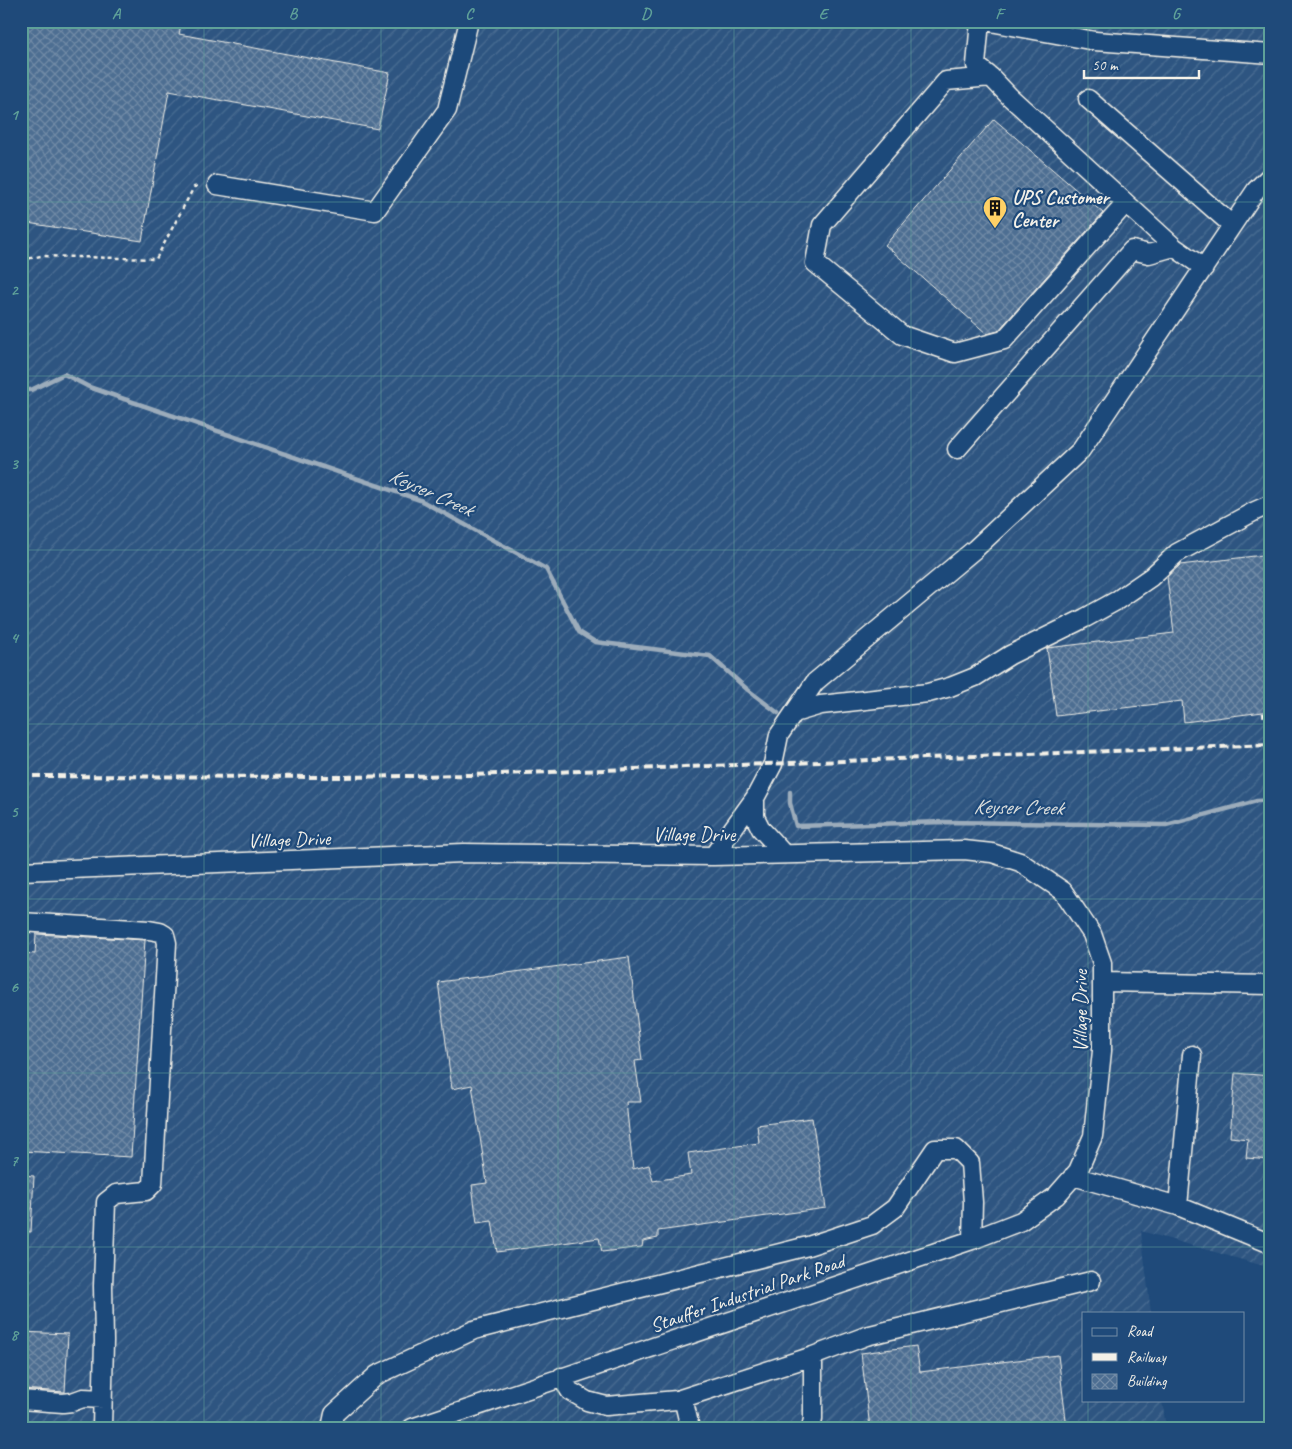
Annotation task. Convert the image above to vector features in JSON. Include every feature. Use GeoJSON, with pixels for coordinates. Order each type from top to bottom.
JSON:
{"type":"FeatureCollection","features":[{"type":"Feature","properties":{"kind":"street"},"geometry":{"type":"LineString","coordinates":[[217,185],[375,211],[447,110],[469,21]]}},
{"type":"Feature","properties":{"kind":"street"},"geometry":{"type":"LineString","coordinates":[[980,21],[976,65],[1174,247],[1204,268]]}},
{"type":"Feature","properties":{"kind":"street"},"geometry":{"type":"LineString","coordinates":[[986,21],[1095,41],[1263,54],[1271,70]]}},
{"type":"Feature","properties":{"kind":"street"},"geometry":{"type":"LineString","coordinates":[[991,77],[946,81],[822,225],[815,263],[902,335],[955,353],[1004,340],[1126,203]]}},
{"type":"Feature","properties":{"kind":"street"},"geometry":{"type":"LineString","coordinates":[[1088,99],[1232,225]]}},
{"type":"Feature","properties":{"kind":"street"},"geometry":{"type":"LineString","coordinates":[[713,856],[755,798],[773,764],[779,735],[816,682],[975,548],[1081,450],[1256,190],[1271,175]]}},
{"type":"Feature","properties":{"kind":"street"},"geometry":{"type":"LineString","coordinates":[[957,448],[1132,250],[1149,254],[1174,247]]}},
{"type":"Feature","properties":{"kind":"street"},"geometry":{"type":"LineString","coordinates":[[794,713],[821,705],[928,693],[975,677],[1010,655],[1116,601],[1151,577],[1177,553],[1271,504]]}},
{"type":"Feature","properties":{"kind":"street"},"geometry":{"type":"LineString","coordinates":[[755,798],[755,817],[761,829],[784,854]]}},
{"type":"Feature","properties":{"kind":"street","name":"Village Drive"},"geometry":{"type":"LineString","coordinates":[[21,871],[464,853],[713,856],[964,850],[992,853],[1020,862],[1063,891],[1092,934],[1102,963],[1102,1051],[1093,1136],[1076,1173]]}},
{"type":"Feature","properties":{"kind":"street"},"geometry":{"type":"LineString","coordinates":[[21,922],[149,930],[165,935],[167,943],[153,1184],[146,1191],[116,1194],[106,1202],[103,1286],[102,1428]]}},
{"type":"Feature","properties":{"kind":"street"},"geometry":{"type":"LineString","coordinates":[[1103,982],[1271,985]]}},
{"type":"Feature","properties":{"kind":"street"},"geometry":{"type":"LineString","coordinates":[[1178,1206],[1192,1055]]}},
{"type":"Feature","properties":{"kind":"street"},"geometry":{"type":"LineString","coordinates":[[331,1428],[334,1414],[378,1375],[474,1330],[808,1246],[872,1225],[895,1208],[935,1149],[956,1149],[970,1163],[973,1202],[972,1240]]}},
{"type":"Feature","properties":{"kind":"street"},"geometry":{"type":"LineString","coordinates":[[1076,1173],[1178,1206],[1271,1244]]}},
{"type":"Feature","properties":{"kind":"street","name":"Stauffer Industrial Park Road"},"geometry":{"type":"LineString","coordinates":[[412,1428],[1021,1222],[1056,1196],[1076,1173]]}},
{"type":"Feature","properties":{"kind":"street"},"geometry":{"type":"LineString","coordinates":[[561,1378],[570,1391],[587,1401],[606,1406],[677,1400],[814,1356],[866,1336],[1091,1281]]}},
{"type":"Feature","properties":{"kind":"street"},"geometry":{"type":"LineString","coordinates":[[811,1428],[813,1419],[814,1356]]}},
{"type":"Feature","properties":{"kind":"street"},"geometry":{"type":"LineString","coordinates":[[21,1400],[63,1403],[83,1398],[102,1399]]}},
{"type":"Feature","properties":{"kind":"street"},"geometry":{"type":"LineString","coordinates":[[683,1398],[690,1428]]}},
{"type":"Feature","properties":{"kind":"path"},"geometry":{"type":"LineString","coordinates":[[21,260],[41,256],[156,259],[194,186],[217,185]]}},
{"type":"Feature","properties":{"kind":"shaded area"},"geometry":{"type":"Polygon","coordinates":[[[21,21],[1271,21],[1271,1268],[1141,1231],[1151,1312],[1082,1312],[1082,1402],[1162,1402],[1166,1428],[21,1428],[21,21]]]}},
{"type":"Feature","properties":{"kind":"building"},"geometry":{"type":"Polygon","coordinates":[[[21,21],[182,21],[179,34],[390,73],[378,129],[169,91],[142,241],[21,222],[21,21]]]}},
{"type":"Feature","properties":{"kind":"building","name":"UPS Customer Center"},"geometry":{"type":"Polygon","coordinates":[[[994,119],[1103,213],[998,331],[987,334],[885,245],[994,119]]]}},
{"type":"Feature","properties":{"kind":"building"},"geometry":{"type":"Polygon","coordinates":[[[1271,554],[1271,711],[1184,722],[1182,701],[1056,716],[1047,648],[1174,633],[1167,577],[1180,565],[1271,554]]]}},
{"type":"Feature","properties":{"kind":"building"},"geometry":{"type":"Polygon","coordinates":[[[36,934],[145,940],[131,1157],[21,1151],[21,953],[35,954],[36,934]]]}},
{"type":"Feature","properties":{"kind":"building"},"geometry":{"type":"Polygon","coordinates":[[[629,957],[642,1060],[635,1061],[641,1102],[626,1102],[633,1169],[649,1165],[653,1181],[691,1175],[688,1153],[759,1143],[757,1125],[812,1118],[826,1208],[658,1231],[658,1238],[643,1241],[642,1247],[602,1252],[599,1238],[497,1252],[492,1221],[477,1223],[472,1185],[487,1183],[472,1085],[452,1089],[438,982],[629,957]]]}},
{"type":"Feature","properties":{"kind":"building"},"geometry":{"type":"Polygon","coordinates":[[[1235,1073],[1271,1076],[1271,1160],[1246,1158],[1248,1139],[1230,1137],[1235,1073]]]}},
{"type":"Feature","properties":{"kind":"building"},"geometry":{"type":"Polygon","coordinates":[[[21,1175],[34,1176],[31,1232],[21,1231],[21,1175]]]}},
{"type":"Feature","properties":{"kind":"building"},"geometry":{"type":"Polygon","coordinates":[[[21,1332],[68,1334],[65,1392],[21,1389],[21,1332]]]}},
{"type":"Feature","properties":{"kind":"building"},"geometry":{"type":"Polygon","coordinates":[[[916,1346],[920,1372],[1058,1355],[1067,1428],[870,1428],[861,1353],[916,1346]]]}},
{"type":"Feature","properties":{"kind":"waterway","name":"Keyser Creek"},"geometry":{"type":"LineString","coordinates":[[21,390],[31,390],[64,374],[89,387],[420,500],[546,569],[579,632],[595,642],[710,656],[748,690],[778,713]]}},
{"type":"Feature","properties":{"kind":"waterway","name":"Keyser Creek"},"geometry":{"type":"LineString","coordinates":[[790,792],[790,803],[796,826],[945,822],[1166,825],[1257,801],[1271,800]]}},
{"type":"Feature","properties":{"kind":"railway"},"geometry":{"type":"LineString","coordinates":[[1262,715],[1271,714]]}},
{"type":"Feature","properties":{"kind":"railway"},"geometry":{"type":"LineString","coordinates":[[21,776],[341,777],[471,775],[1271,745]]}},
{"type":"Feature","properties":{"kind":"place","name":"UPS Customer Center"},"geometry":{"type":"Point","coordinates":[995,229]}}]}
